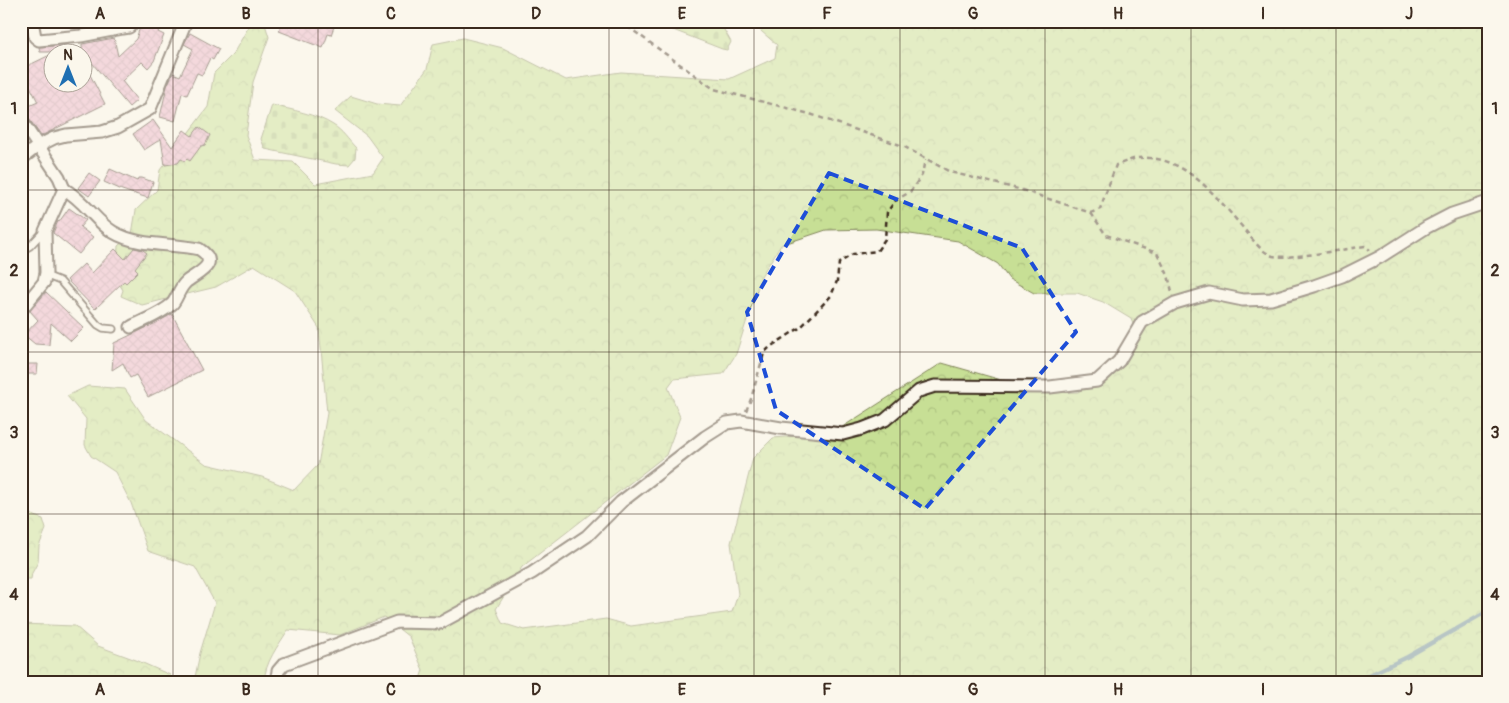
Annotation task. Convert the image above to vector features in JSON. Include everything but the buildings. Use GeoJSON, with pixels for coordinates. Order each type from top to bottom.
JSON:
{"type":"FeatureCollection","features":[{"type":"Feature","properties":{"kind":"street"},"geometry":{"type":"LineString","coordinates":[[32,21],[36,37],[39,40],[81,36],[123,28],[135,21]]}},
{"type":"Feature","properties":{"kind":"street"},"geometry":{"type":"LineString","coordinates":[[21,159],[38,146],[54,138],[102,132],[118,126],[150,109],[186,21]]}},
{"type":"Feature","properties":{"kind":"street"},"geometry":{"type":"LineString","coordinates":[[21,120],[59,177],[64,189],[85,205],[108,229],[115,234],[138,240],[199,250],[205,253],[208,258],[204,270],[186,282],[173,303],[131,327]]}},
{"type":"Feature","properties":{"kind":"street"},"geometry":{"type":"LineString","coordinates":[[21,310],[44,282],[45,230],[64,189]]}},
{"type":"Feature","properties":{"kind":"street"},"geometry":{"type":"LineString","coordinates":[[276,682],[278,671],[284,664],[397,622],[440,622],[532,573],[587,536],[621,502],[705,436],[727,423],[741,421],[781,428],[842,434],[886,420],[919,391],[935,386],[1050,387],[1097,381],[1119,361],[1142,322],[1175,303],[1209,293],[1243,300],[1271,299],[1342,276],[1380,257],[1452,214],[1488,202]]}},
{"type":"Feature","properties":{"kind":"lane"},"geometry":{"type":"LineString","coordinates":[[21,251],[30,246],[45,230]]}},
{"type":"Feature","properties":{"kind":"lane"},"geometry":{"type":"LineString","coordinates":[[45,274],[60,281],[98,325],[103,328],[113,329]]}},
{"type":"Feature","properties":{"kind":"path"},"geometry":{"type":"LineString","coordinates":[[620,21],[714,89],[810,114],[903,146],[950,172],[1022,190],[1091,213],[1106,235],[1157,253],[1168,275],[1175,303]]}},
{"type":"Feature","properties":{"kind":"path"},"geometry":{"type":"LineString","coordinates":[[1091,213],[1100,209],[1116,165],[1138,158],[1162,159],[1207,186],[1261,249],[1274,256],[1290,256],[1365,246],[1380,257]]}},
{"type":"Feature","properties":{"kind":"path"},"geometry":{"type":"LineString","coordinates":[[741,421],[751,399],[764,353],[801,327],[831,296],[837,281],[839,264],[853,254],[877,250],[885,239],[887,212],[896,200],[910,192],[922,175],[925,159]]}},
{"type":"Feature","properties":{"kind":"highlighted area"},"geometry":{"type":"Polygon","coordinates":[[[829,173],[1022,248],[1076,332],[925,509],[776,410],[747,312],[829,173]]]}},
{"type":"Feature","properties":{"kind":"green space"},"geometry":{"type":"Polygon","coordinates":[[[252,21],[264,21],[269,37],[253,82],[246,135],[255,160],[293,162],[315,184],[373,173],[383,158],[367,136],[335,111],[351,96],[377,104],[400,106],[427,69],[433,44],[463,38],[503,48],[566,80],[621,72],[729,79],[775,58],[777,45],[747,21],[1488,21],[1488,682],[419,682],[423,670],[409,637],[384,617],[340,635],[288,630],[269,661],[264,682],[194,682],[200,653],[215,603],[195,567],[148,551],[131,503],[115,472],[91,456],[85,445],[86,419],[67,396],[88,386],[125,389],[146,420],[206,464],[262,477],[294,490],[318,465],[327,413],[319,328],[295,291],[254,265],[216,287],[142,305],[121,296],[123,290],[116,279],[118,246],[132,234],[136,210],[157,190],[160,170],[208,107],[214,73],[233,54],[252,21]],[[876,229],[826,230],[781,245],[761,276],[736,354],[723,374],[674,379],[668,387],[680,417],[666,455],[522,567],[496,609],[502,623],[524,630],[606,619],[631,626],[732,612],[738,594],[731,543],[753,458],[773,438],[833,433],[942,363],[1047,393],[1078,392],[1123,364],[1136,346],[1136,332],[1131,319],[1103,302],[1077,293],[1034,293],[1009,279],[998,264],[958,241],[876,229]]]}},
{"type":"Feature","properties":{"kind":"green space"},"geometry":{"type":"Polygon","coordinates":[[[650,21],[719,21],[731,42],[727,50],[722,49],[650,21]]]}},
{"type":"Feature","properties":{"kind":"green space"},"geometry":{"type":"Polygon","coordinates":[[[272,105],[312,115],[337,127],[356,148],[355,158],[349,165],[336,164],[265,149],[261,139],[272,105]]]}},
{"type":"Feature","properties":{"kind":"green space"},"geometry":{"type":"Polygon","coordinates":[[[25,509],[34,516],[43,519],[46,529],[39,546],[38,562],[31,579],[21,579],[21,510],[25,509]]]}},
{"type":"Feature","properties":{"kind":"green space"},"geometry":{"type":"Polygon","coordinates":[[[21,624],[75,626],[98,646],[170,675],[174,682],[21,682],[21,624]]]}},
{"type":"Feature","properties":{"kind":"waterway"},"geometry":{"type":"LineString","coordinates":[[1354,682],[1407,657],[1488,611]]}}]}
